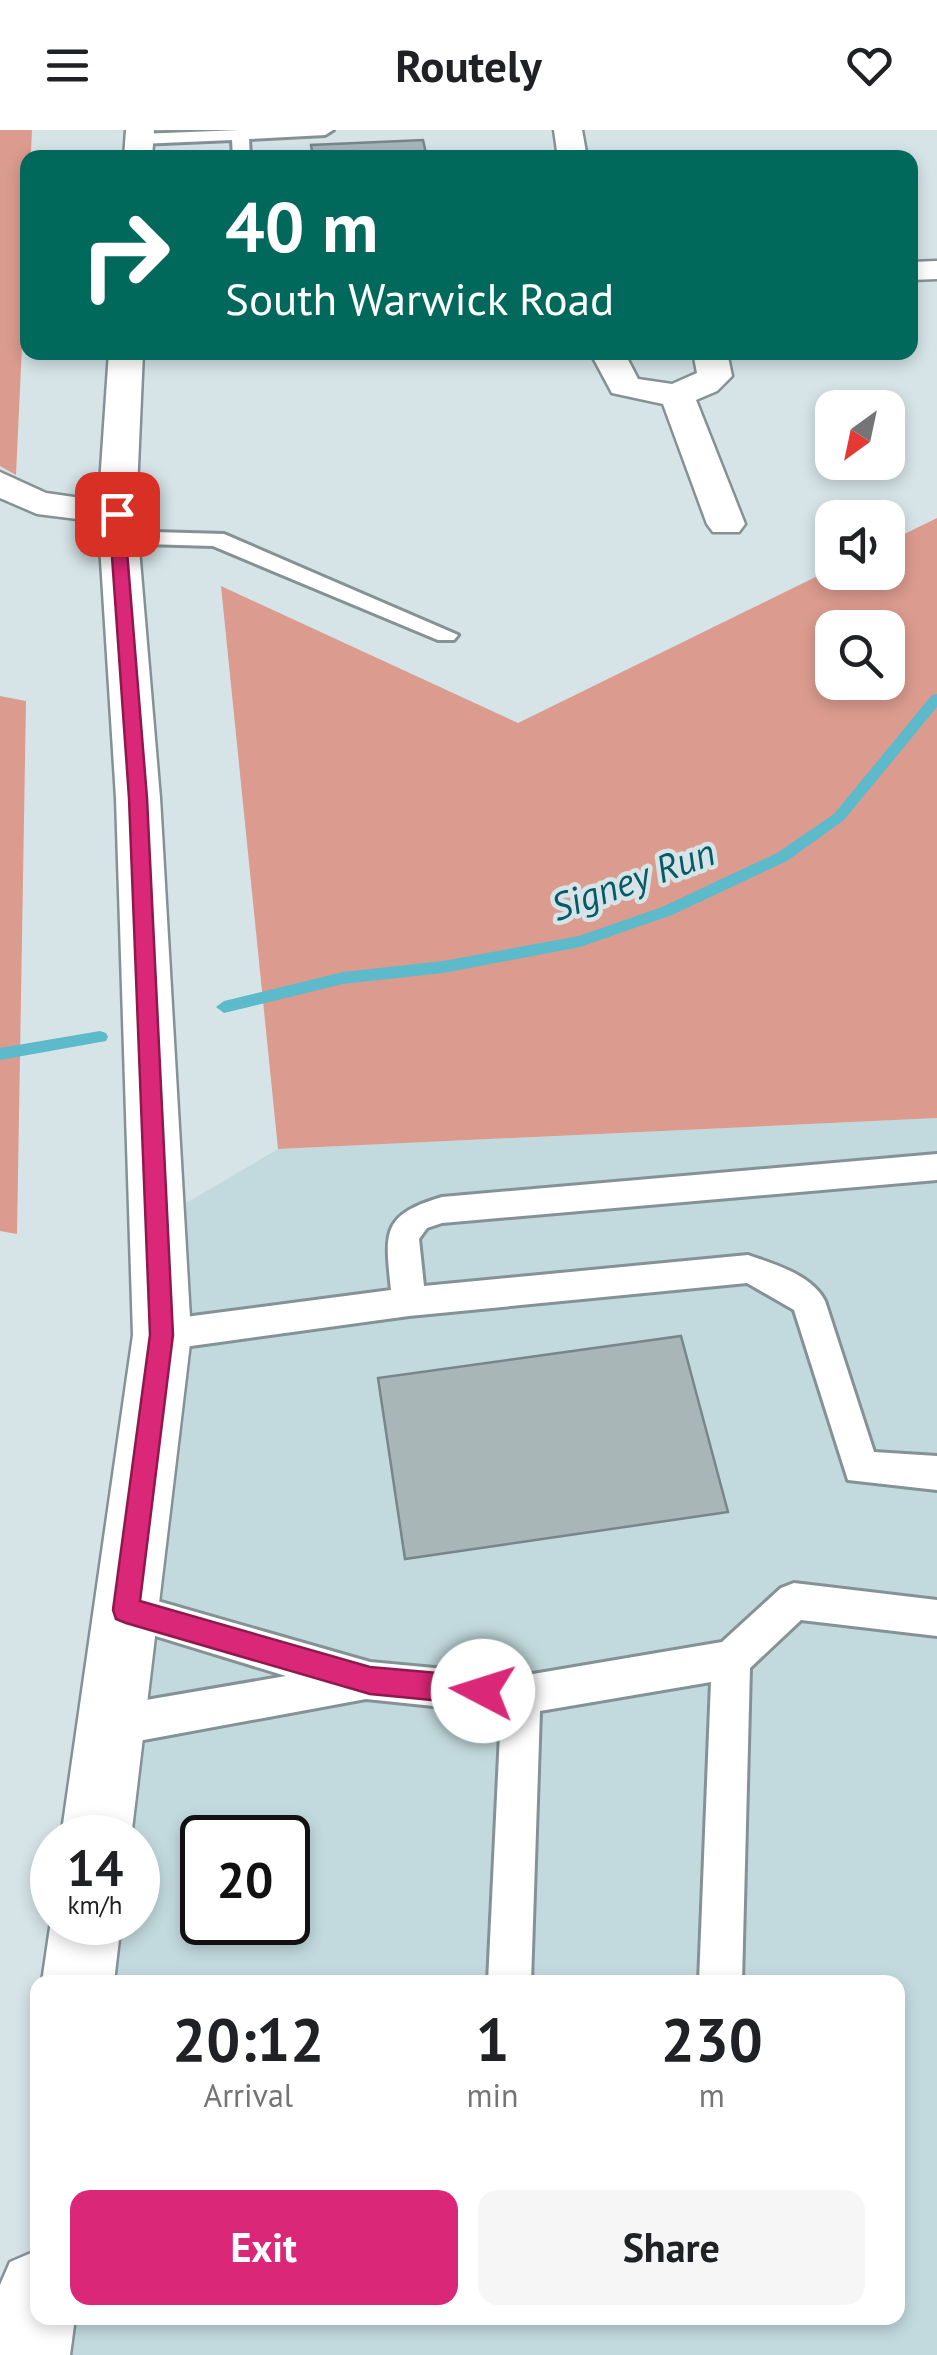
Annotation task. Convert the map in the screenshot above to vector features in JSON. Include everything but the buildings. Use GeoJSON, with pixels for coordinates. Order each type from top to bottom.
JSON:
{"type":"FeatureCollection","features":[{"type":"Feature","properties":{"kind":"street"},"geometry":{"type":"LineString","coordinates":[[99,1815],[162,1335],[138,798],[118,526],[126,360]]}},
{"type":"Feature","properties":{"kind":"street"},"geometry":{"type":"LineString","coordinates":[[611,360],[624,386],[677,394],[704,386],[715,376],[712,360]]}},
{"type":"Feature","properties":{"kind":"street"},"geometry":{"type":"LineString","coordinates":[[677,394],[726,524]]}},
{"type":"Feature","properties":{"kind":"street"},"geometry":{"type":"LineString","coordinates":[[0,484],[37,503],[118,526]]}},
{"type":"Feature","properties":{"kind":"street"},"geometry":{"type":"LineString","coordinates":[[79,1975],[82,1945]]}},
{"type":"Feature","properties":{"kind":"street"},"geometry":{"type":"LineString","coordinates":[[29,2355],[33,2325]]}},
{"type":"Feature","properties":{"kind":"lane"},"geometry":{"type":"LineString","coordinates":[[139,142],[325,130]]}},
{"type":"Feature","properties":{"kind":"lane"},"geometry":{"type":"LineString","coordinates":[[240,135],[241,150]]}},
{"type":"Feature","properties":{"kind":"lane"},"geometry":{"type":"LineString","coordinates":[[118,526],[216,539],[446,635]]}},
{"type":"Feature","properties":{"kind":"lane"},"geometry":{"type":"LineString","coordinates":[[409,1302],[402,1236],[416,1218],[442,1210],[937,1166]]}},
{"type":"Feature","properties":{"kind":"lane"},"geometry":{"type":"LineString","coordinates":[[162,1335],[409,1302],[748,1269],[776,1280],[808,1301],[861,1468],[937,1474]]}},
{"type":"Feature","properties":{"kind":"lane"},"geometry":{"type":"LineString","coordinates":[[126,1610],[370,1681],[521,1694],[731,1660],[794,1601],[937,1618]]}},
{"type":"Feature","properties":{"kind":"lane"},"geometry":{"type":"LineString","coordinates":[[721,1975],[731,1660]]}},
{"type":"Feature","properties":{"kind":"lane"},"geometry":{"type":"LineString","coordinates":[[111,1726],[370,1681]]}},
{"type":"Feature","properties":{"kind":"lane"},"geometry":{"type":"LineString","coordinates":[[510,1975],[521,1694]]}},
{"type":"Feature","properties":{"kind":"shaded area"},"geometry":{"type":"Polygon","coordinates":[[[0,130],[32,130],[31,150],[20,150],[21,360],[16,475],[0,466],[0,130]]]}},
{"type":"Feature","properties":{"kind":"shaded area"},"geometry":{"type":"Polygon","coordinates":[[[937,518],[937,1118],[278,1149],[221,586],[518,723],[815,577],[815,590],[905,590],[905,534],[937,518]]]}},
{"type":"Feature","properties":{"kind":"shaded area"},"geometry":{"type":"Polygon","coordinates":[[[0,696],[26,701],[17,1234],[0,1231],[0,696]]]}},
{"type":"Feature","properties":{"kind":"shaded area"},"geometry":{"type":"Polygon","coordinates":[[[937,1118],[937,2355],[29,2355],[36,2325],[905,2325],[905,1975],[79,1975],[82,1945],[160,1945],[160,1815],[98,1815],[157,1220],[278,1149],[937,1118]]]}},
{"type":"Feature","properties":{"kind":"waterway","name":"Signey Run"},"geometry":{"type":"LineString","coordinates":[[224,1007],[343,978],[443,967],[580,941],[667,911],[782,857],[839,817],[937,698]]}},
{"type":"Feature","properties":{"kind":"waterway","name":"Signey Run"},"geometry":{"type":"LineString","coordinates":[[0,1054],[100,1037]]}},
{"type":"Feature","properties":{"kind":"route"},"geometry":{"type":"LineString","coordinates":[[117,514],[138,798],[162,1335],[126,1610],[370,1681],[483,1691]]}}]}
